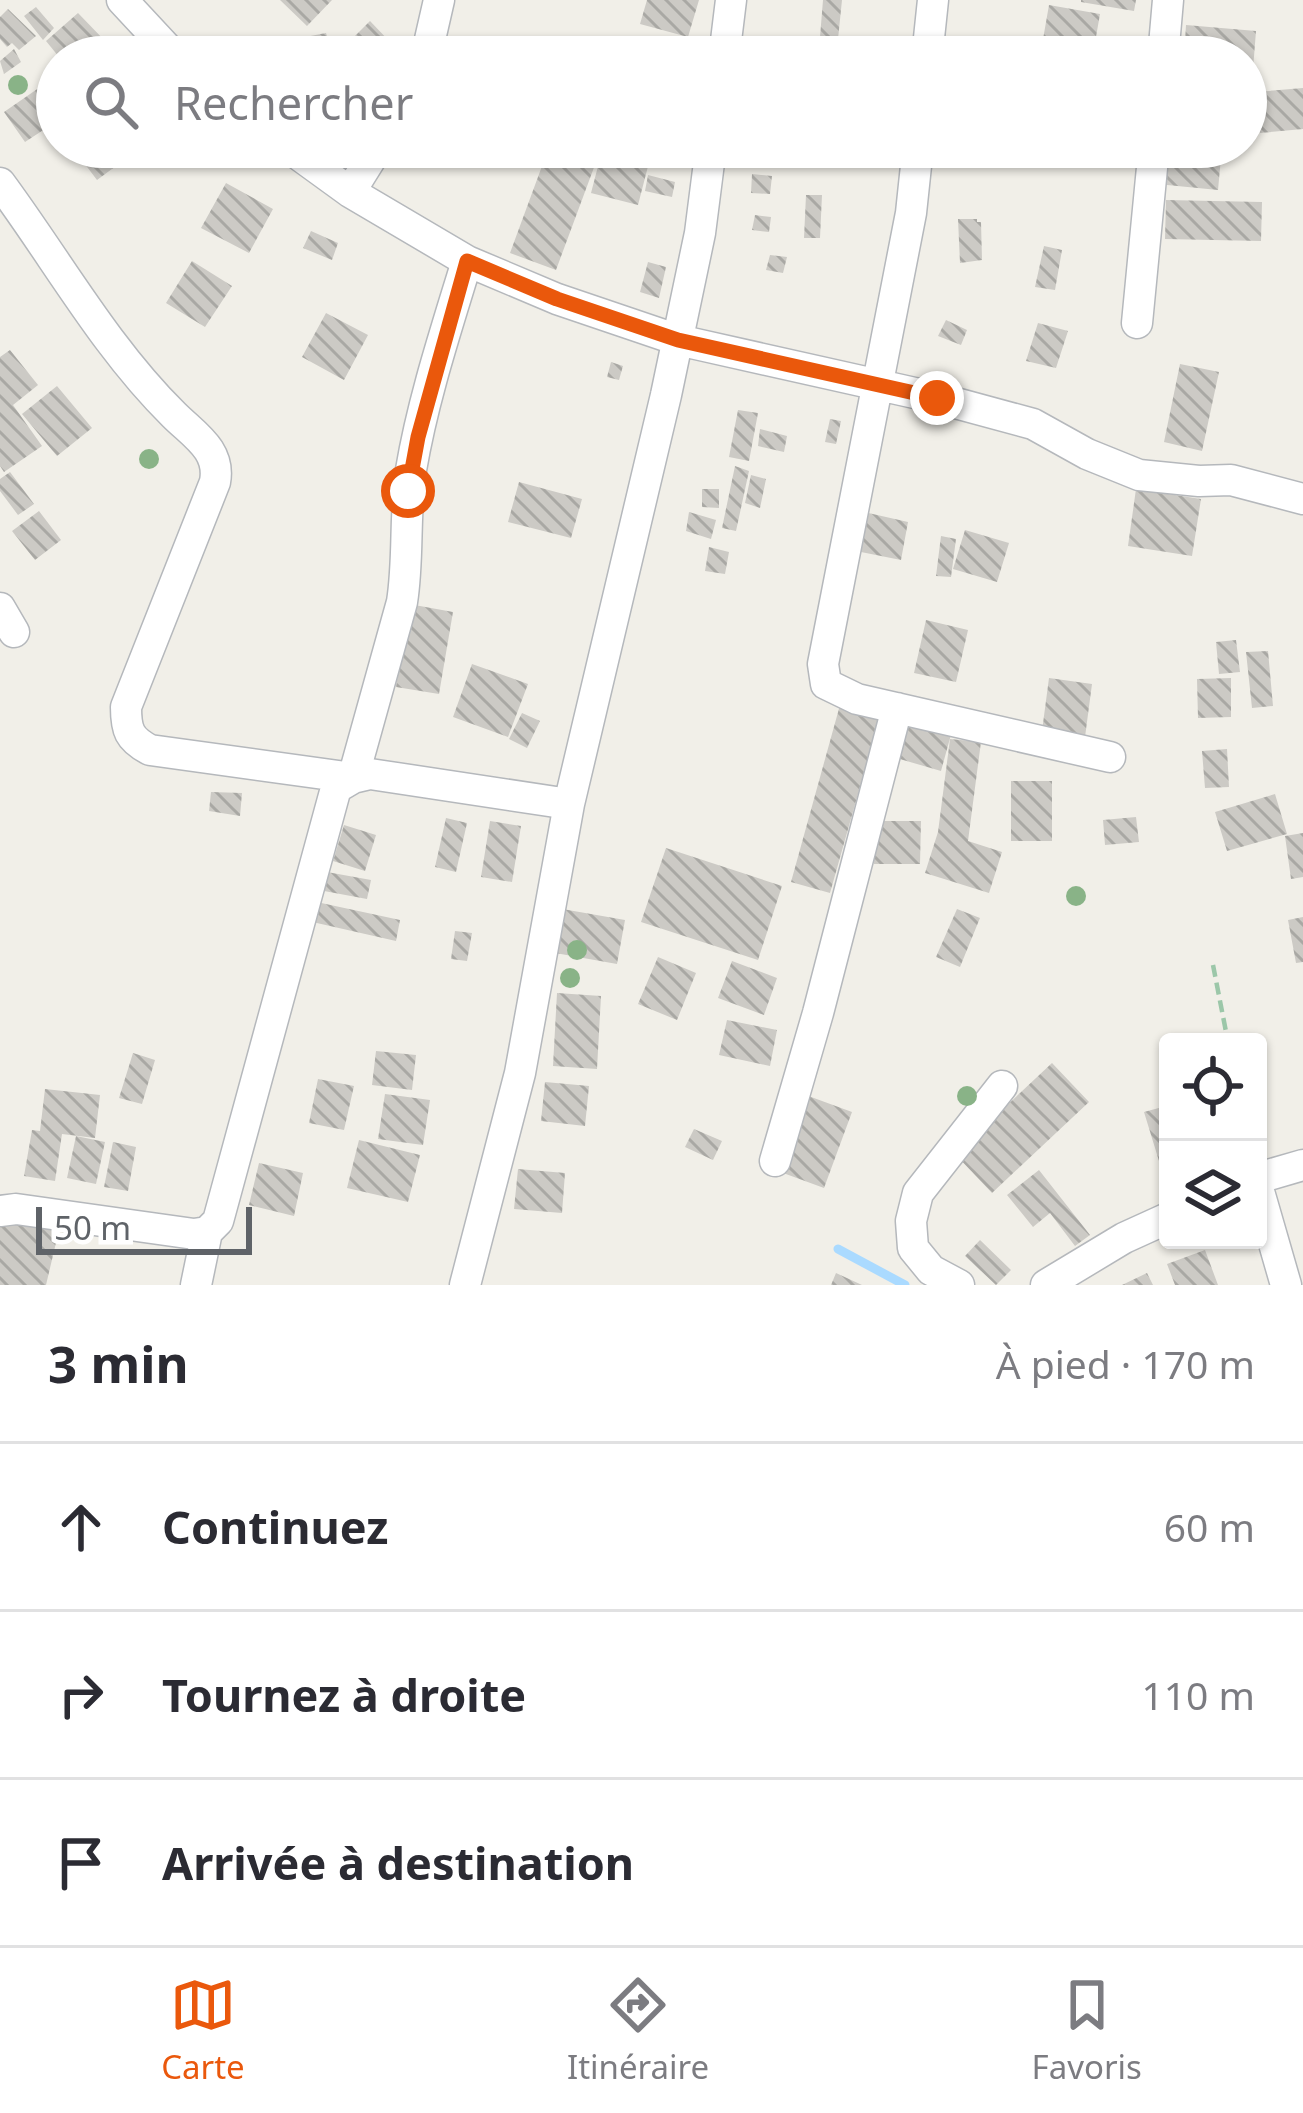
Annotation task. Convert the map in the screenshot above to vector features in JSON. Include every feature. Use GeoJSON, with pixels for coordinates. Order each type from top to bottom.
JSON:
{"type":"FeatureCollection","features":[{"type":"Feature","properties":{"kind":"street"},"geometry":{"type":"LineString","coordinates":[[122,0],[156,36]]}},
{"type":"Feature","properties":{"kind":"street"},"geometry":{"type":"LineString","coordinates":[[431,36],[439,0]]}},
{"type":"Feature","properties":{"kind":"street"},"geometry":{"type":"LineString","coordinates":[[727,36],[731,0]]}},
{"type":"Feature","properties":{"kind":"street"},"geometry":{"type":"LineString","coordinates":[[929,36],[933,0]]}},
{"type":"Feature","properties":{"kind":"street"},"geometry":{"type":"LineString","coordinates":[[1165,36],[1168,0]]}},
{"type":"Feature","properties":{"kind":"street"},"geometry":{"type":"LineString","coordinates":[[317,168],[467,261],[557,299],[678,340],[1033,424],[1087,454],[1139,475],[1232,480],[1303,499]]}},
{"type":"Feature","properties":{"kind":"street"},"geometry":{"type":"LineString","coordinates":[[350,192],[365,168]]}},
{"type":"Feature","properties":{"kind":"street"},"geometry":{"type":"LineString","coordinates":[[464,1285],[520,1073],[569,804],[678,340],[708,168]]}},
{"type":"Feature","properties":{"kind":"street"},"geometry":{"type":"LineString","coordinates":[[915,168],[823,664],[826,684],[857,699],[1109,757]]}},
{"type":"Feature","properties":{"kind":"street"},"geometry":{"type":"LineString","coordinates":[[1137,322],[1152,168]]}},
{"type":"Feature","properties":{"kind":"street"},"geometry":{"type":"LineString","coordinates":[[0,183],[100,327],[167,408],[213,454],[217,468],[126,707],[126,729],[134,741],[150,750],[353,778]]}},
{"type":"Feature","properties":{"kind":"street"},"geometry":{"type":"LineString","coordinates":[[353,778],[402,602],[415,451],[467,261]]}},
{"type":"Feature","properties":{"kind":"street"},"geometry":{"type":"LineString","coordinates":[[775,1161],[897,708]]}},
{"type":"Feature","properties":{"kind":"street"},"geometry":{"type":"LineString","coordinates":[[196,1285],[207,1232],[218,1221],[336,788],[370,774],[569,804]]}},
{"type":"Feature","properties":{"kind":"street"},"geometry":{"type":"LineString","coordinates":[[959,1285],[931,1270],[913,1248],[910,1221],[918,1193],[1002,1086]]}},
{"type":"Feature","properties":{"kind":"street"},"geometry":{"type":"LineString","coordinates":[[1267,1175],[1303,1165]]}},
{"type":"Feature","properties":{"kind":"street"},"geometry":{"type":"LineString","coordinates":[[0,1210],[207,1232]]}},
{"type":"Feature","properties":{"kind":"street"},"geometry":{"type":"LineString","coordinates":[[1267,1219],[1286,1285]]}},
{"type":"Feature","properties":{"kind":"street"},"geometry":{"type":"LineString","coordinates":[[1046,1285],[1159,1222]]}},
{"type":"Feature","properties":{"kind":"path"},"geometry":{"type":"LineString","coordinates":[[1213,965],[1226,1033]]}},
{"type":"Feature","properties":{"kind":"building"},"geometry":{"type":"Polygon","coordinates":[[[280,0],[332,0],[307,26],[280,0]]]}},
{"type":"Feature","properties":{"kind":"building"},"geometry":{"type":"Polygon","coordinates":[[[647,0],[699,0],[688,36],[640,24],[647,0]]]}},
{"type":"Feature","properties":{"kind":"building"},"geometry":{"type":"Polygon","coordinates":[[[823,0],[842,0],[838,36],[820,36],[823,0]]]}},
{"type":"Feature","properties":{"kind":"building"},"geometry":{"type":"Polygon","coordinates":[[[1081,0],[1136,0],[1134,11],[1081,0]]]}},
{"type":"Feature","properties":{"kind":"building"},"geometry":{"type":"Polygon","coordinates":[[[1049,5],[1100,14],[1096,36],[1044,36],[1049,5]]]}},
{"type":"Feature","properties":{"kind":"building"},"geometry":{"type":"Polygon","coordinates":[[[36,7],[54,28],[40,36],[24,16],[36,7]]]}},
{"type":"Feature","properties":{"kind":"building"},"geometry":{"type":"Polygon","coordinates":[[[8,9],[36,36],[19,50],[0,39],[0,17],[8,9]]]}},
{"type":"Feature","properties":{"kind":"building"},"geometry":{"type":"Polygon","coordinates":[[[78,13],[100,36],[52,36],[78,13]]]}},
{"type":"Feature","properties":{"kind":"building"},"geometry":{"type":"Polygon","coordinates":[[[370,21],[384,36],[355,36],[370,21]]]}},
{"type":"Feature","properties":{"kind":"building"},"geometry":{"type":"Polygon","coordinates":[[[1186,25],[1256,31],[1256,36],[1185,36],[1186,25]]]}},
{"type":"Feature","properties":{"kind":"building"},"geometry":{"type":"Polygon","coordinates":[[[14,49],[21,62],[4,74],[0,61],[14,49]]]}},
{"type":"Feature","properties":{"kind":"building"},"geometry":{"type":"Polygon","coordinates":[[[1303,88],[1303,129],[1267,132],[1267,91],[1303,88]]]}},
{"type":"Feature","properties":{"kind":"building"},"geometry":{"type":"Polygon","coordinates":[[[36,90],[36,135],[25,142],[4,112],[36,90]]]}},
{"type":"Feature","properties":{"kind":"building"},"geometry":{"type":"Polygon","coordinates":[[[88,168],[113,168],[97,180],[88,168]]]}},
{"type":"Feature","properties":{"kind":"building"},"geometry":{"type":"Polygon","coordinates":[[[541,168],[594,168],[556,270],[510,253],[541,168]]]}},
{"type":"Feature","properties":{"kind":"building"},"geometry":{"type":"Polygon","coordinates":[[[598,168],[648,168],[638,205],[591,193],[598,168]]]}},
{"type":"Feature","properties":{"kind":"building"},"geometry":{"type":"Polygon","coordinates":[[[1158,168],[1220,168],[1218,190],[1157,184],[1158,168]]]}},
{"type":"Feature","properties":{"kind":"building"},"geometry":{"type":"Polygon","coordinates":[[[752,174],[772,176],[770,194],[751,193],[752,174]]]}},
{"type":"Feature","properties":{"kind":"building"},"geometry":{"type":"Polygon","coordinates":[[[648,175],[675,182],[672,197],[645,191],[648,175]]]}},
{"type":"Feature","properties":{"kind":"building"},"geometry":{"type":"Polygon","coordinates":[[[226,183],[273,209],[249,253],[201,228],[226,183]]]}},
{"type":"Feature","properties":{"kind":"building"},"geometry":{"type":"Polygon","coordinates":[[[806,195],[822,195],[820,238],[804,238],[806,195]]]}},
{"type":"Feature","properties":{"kind":"building"},"geometry":{"type":"Polygon","coordinates":[[[1166,200],[1262,202],[1261,241],[1165,239],[1166,200]]]}},
{"type":"Feature","properties":{"kind":"building"},"geometry":{"type":"Polygon","coordinates":[[[755,215],[771,217],[769,232],[752,230],[755,215]]]}},
{"type":"Feature","properties":{"kind":"building"},"geometry":{"type":"Polygon","coordinates":[[[958,219],[981,222],[982,260],[960,263],[958,219]]]}},
{"type":"Feature","properties":{"kind":"building"},"geometry":{"type":"Polygon","coordinates":[[[311,231],[338,243],[332,260],[303,248],[311,231]]]}},
{"type":"Feature","properties":{"kind":"building"},"geometry":{"type":"Polygon","coordinates":[[[1044,246],[1062,250],[1055,290],[1035,287],[1044,246]]]}},
{"type":"Feature","properties":{"kind":"building"},"geometry":{"type":"Polygon","coordinates":[[[770,255],[787,257],[783,273],[766,270],[770,255]]]}},
{"type":"Feature","properties":{"kind":"building"},"geometry":{"type":"Polygon","coordinates":[[[192,261],[232,286],[205,327],[166,303],[192,261]]]}},
{"type":"Feature","properties":{"kind":"building"},"geometry":{"type":"Polygon","coordinates":[[[648,262],[666,267],[659,298],[640,292],[648,262]]]}},
{"type":"Feature","properties":{"kind":"building"},"geometry":{"type":"Polygon","coordinates":[[[326,313],[368,335],[344,380],[302,357],[326,313]]]}},
{"type":"Feature","properties":{"kind":"building"},"geometry":{"type":"Polygon","coordinates":[[[946,320],[967,330],[961,345],[938,336],[946,320]]]}},
{"type":"Feature","properties":{"kind":"building"},"geometry":{"type":"Polygon","coordinates":[[[1038,323],[1068,331],[1056,368],[1026,361],[1038,323]]]}},
{"type":"Feature","properties":{"kind":"building"},"geometry":{"type":"Polygon","coordinates":[[[10,350],[38,385],[13,405],[42,446],[4,472],[0,466],[0,357],[10,350]]]}},
{"type":"Feature","properties":{"kind":"building"},"geometry":{"type":"Polygon","coordinates":[[[611,362],[623,366],[619,380],[607,377],[611,362]]]}},
{"type":"Feature","properties":{"kind":"building"},"geometry":{"type":"Polygon","coordinates":[[[1180,364],[1219,372],[1202,451],[1164,442],[1180,364]]]}},
{"type":"Feature","properties":{"kind":"building"},"geometry":{"type":"Polygon","coordinates":[[[57,386],[92,428],[57,456],[22,414],[57,386]]]}},
{"type":"Feature","properties":{"kind":"building"},"geometry":{"type":"Polygon","coordinates":[[[738,410],[758,413],[749,461],[729,457],[738,410]]]}},
{"type":"Feature","properties":{"kind":"building"},"geometry":{"type":"Polygon","coordinates":[[[830,419],[841,421],[836,444],[825,442],[830,419]]]}},
{"type":"Feature","properties":{"kind":"building"},"geometry":{"type":"Polygon","coordinates":[[[760,429],[787,436],[784,452],[758,446],[760,429]]]}},
{"type":"Feature","properties":{"kind":"building"},"geometry":{"type":"Polygon","coordinates":[[[735,466],[749,471],[736,531],[722,528],[735,466]]]}},
{"type":"Feature","properties":{"kind":"building"},"geometry":{"type":"Polygon","coordinates":[[[10,472],[34,504],[18,515],[0,491],[0,479],[10,472]]]}},
{"type":"Feature","properties":{"kind":"building"},"geometry":{"type":"Polygon","coordinates":[[[751,475],[766,479],[760,508],[745,503],[751,475]]]}},
{"type":"Feature","properties":{"kind":"building"},"geometry":{"type":"Polygon","coordinates":[[[519,482],[582,499],[571,538],[508,522],[519,482]]]}},
{"type":"Feature","properties":{"kind":"building"},"geometry":{"type":"Polygon","coordinates":[[[702,489],[719,489],[719,508],[702,507],[702,489]]]}},
{"type":"Feature","properties":{"kind":"building"},"geometry":{"type":"Polygon","coordinates":[[[1136,489],[1201,499],[1192,556],[1128,546],[1136,489]]]}},
{"type":"Feature","properties":{"kind":"building"},"geometry":{"type":"Polygon","coordinates":[[[39,511],[61,540],[35,560],[12,531],[39,511]]]}},
{"type":"Feature","properties":{"kind":"building"},"geometry":{"type":"Polygon","coordinates":[[[689,512],[716,520],[711,539],[686,531],[689,512]]]}},
{"type":"Feature","properties":{"kind":"building"},"geometry":{"type":"Polygon","coordinates":[[[864,512],[908,522],[901,560],[856,551],[864,512]]]}},
{"type":"Feature","properties":{"kind":"building"},"geometry":{"type":"Polygon","coordinates":[[[965,530],[1009,543],[997,582],[953,569],[965,530]]]}},
{"type":"Feature","properties":{"kind":"building"},"geometry":{"type":"Polygon","coordinates":[[[941,536],[956,539],[951,577],[936,576],[941,536]]]}},
{"type":"Feature","properties":{"kind":"building"},"geometry":{"type":"Polygon","coordinates":[[[709,547],[729,552],[725,574],[705,571],[709,547]]]}},
{"type":"Feature","properties":{"kind":"building"},"geometry":{"type":"Polygon","coordinates":[[[409,604],[453,612],[439,694],[396,687],[409,604]]]}},
{"type":"Feature","properties":{"kind":"building"},"geometry":{"type":"Polygon","coordinates":[[[926,620],[968,630],[956,682],[914,673],[926,620]]]}},
{"type":"Feature","properties":{"kind":"building"},"geometry":{"type":"Polygon","coordinates":[[[1236,640],[1240,672],[1219,674],[1216,642],[1236,640]]]}},
{"type":"Feature","properties":{"kind":"building"},"geometry":{"type":"Polygon","coordinates":[[[1268,651],[1273,706],[1252,708],[1246,652],[1268,651]]]}},
{"type":"Feature","properties":{"kind":"building"},"geometry":{"type":"Polygon","coordinates":[[[472,664],[528,684],[508,737],[453,717],[472,664]]]}},
{"type":"Feature","properties":{"kind":"building"},"geometry":{"type":"Polygon","coordinates":[[[1049,678],[1092,684],[1085,737],[1042,731],[1049,678]]]}},
{"type":"Feature","properties":{"kind":"building"},"geometry":{"type":"Polygon","coordinates":[[[1231,678],[1231,717],[1198,718],[1197,679],[1231,678]]]}},
{"type":"Feature","properties":{"kind":"building"},"geometry":{"type":"Polygon","coordinates":[[[840,705],[880,716],[830,893],[791,882],[840,705]]]}},
{"type":"Feature","properties":{"kind":"building"},"geometry":{"type":"Polygon","coordinates":[[[522,713],[540,721],[527,748],[509,739],[522,713]]]}},
{"type":"Feature","properties":{"kind":"building"},"geometry":{"type":"Polygon","coordinates":[[[898,715],[952,731],[941,771],[886,755],[898,715]]]}},
{"type":"Feature","properties":{"kind":"building"},"geometry":{"type":"Polygon","coordinates":[[[950,739],[981,742],[968,841],[1002,852],[989,893],[925,873],[938,832],[950,739]]]}},
{"type":"Feature","properties":{"kind":"building"},"geometry":{"type":"Polygon","coordinates":[[[1227,749],[1229,787],[1205,788],[1202,751],[1227,749]]]}},
{"type":"Feature","properties":{"kind":"building"},"geometry":{"type":"Polygon","coordinates":[[[1011,781],[1052,781],[1052,841],[1011,841],[1011,781]]]}},
{"type":"Feature","properties":{"kind":"building"},"geometry":{"type":"Polygon","coordinates":[[[211,792],[242,793],[240,816],[209,811],[211,792]]]}},
{"type":"Feature","properties":{"kind":"building"},"geometry":{"type":"Polygon","coordinates":[[[1275,794],[1287,834],[1227,851],[1215,812],[1275,794]]]}},
{"type":"Feature","properties":{"kind":"building"},"geometry":{"type":"Polygon","coordinates":[[[1136,817],[1139,842],[1105,845],[1103,820],[1136,817]]]}},
{"type":"Feature","properties":{"kind":"building"},"geometry":{"type":"Polygon","coordinates":[[[446,818],[467,823],[456,872],[435,867],[446,818]]]}},
{"type":"Feature","properties":{"kind":"building"},"geometry":{"type":"Polygon","coordinates":[[[490,821],[521,826],[512,882],[481,877],[490,821]]]}},
{"type":"Feature","properties":{"kind":"building"},"geometry":{"type":"Polygon","coordinates":[[[875,821],[921,821],[920,864],[874,864],[875,821]]]}},
{"type":"Feature","properties":{"kind":"building"},"geometry":{"type":"Polygon","coordinates":[[[344,825],[376,835],[365,871],[333,861],[344,825]]]}},
{"type":"Feature","properties":{"kind":"building"},"geometry":{"type":"Polygon","coordinates":[[[1303,833],[1303,877],[1291,879],[1285,836],[1303,833]]]}},
{"type":"Feature","properties":{"kind":"building"},"geometry":{"type":"Polygon","coordinates":[[[666,848],[782,886],[758,960],[641,922],[666,848]]]}},
{"type":"Feature","properties":{"kind":"building"},"geometry":{"type":"Polygon","coordinates":[[[327,872],[371,880],[367,899],[324,891],[327,872]]]}},
{"type":"Feature","properties":{"kind":"building"},"geometry":{"type":"Polygon","coordinates":[[[312,901],[400,920],[396,941],[308,921],[312,901]]]}},
{"type":"Feature","properties":{"kind":"building"},"geometry":{"type":"Polygon","coordinates":[[[551,907],[625,920],[617,964],[544,951],[551,907]]]}},
{"type":"Feature","properties":{"kind":"building"},"geometry":{"type":"Polygon","coordinates":[[[957,909],[980,918],[960,967],[936,957],[957,909]]]}},
{"type":"Feature","properties":{"kind":"building"},"geometry":{"type":"Polygon","coordinates":[[[1303,917],[1303,962],[1296,963],[1288,920],[1303,917]]]}},
{"type":"Feature","properties":{"kind":"building"},"geometry":{"type":"Polygon","coordinates":[[[455,931],[472,933],[467,961],[451,959],[455,931]]]}},
{"type":"Feature","properties":{"kind":"building"},"geometry":{"type":"Polygon","coordinates":[[[658,957],[696,973],[677,1020],[638,1004],[658,957]]]}},
{"type":"Feature","properties":{"kind":"building"},"geometry":{"type":"Polygon","coordinates":[[[732,961],[777,978],[764,1015],[718,998],[732,961]]]}},
{"type":"Feature","properties":{"kind":"building"},"geometry":{"type":"Polygon","coordinates":[[[557,993],[601,996],[597,1069],[553,1066],[557,993]]]}},
{"type":"Feature","properties":{"kind":"building"},"geometry":{"type":"Polygon","coordinates":[[[727,1020],[777,1030],[770,1066],[719,1055],[727,1020]]]}},
{"type":"Feature","properties":{"kind":"building"},"geometry":{"type":"Polygon","coordinates":[[[376,1051],[416,1055],[412,1090],[372,1085],[376,1051]]]}},
{"type":"Feature","properties":{"kind":"building"},"geometry":{"type":"Polygon","coordinates":[[[133,1053],[155,1060],[142,1104],[119,1098],[133,1053]]]}},
{"type":"Feature","properties":{"kind":"building"},"geometry":{"type":"Polygon","coordinates":[[[1052,1063],[1089,1102],[992,1193],[955,1154],[1052,1063]]]}},
{"type":"Feature","properties":{"kind":"building"},"geometry":{"type":"Polygon","coordinates":[[[318,1079],[354,1086],[344,1130],[309,1123],[318,1079]]]}},
{"type":"Feature","properties":{"kind":"building"},"geometry":{"type":"Polygon","coordinates":[[[545,1082],[589,1086],[585,1126],[541,1121],[545,1082]]]}},
{"type":"Feature","properties":{"kind":"building"},"geometry":{"type":"Polygon","coordinates":[[[45,1089],[100,1095],[95,1138],[62,1134],[55,1181],[24,1176],[32,1130],[40,1131],[45,1089]]]}},
{"type":"Feature","properties":{"kind":"building"},"geometry":{"type":"Polygon","coordinates":[[[385,1094],[430,1100],[423,1145],[378,1139],[385,1094]]]}},
{"type":"Feature","properties":{"kind":"building"},"geometry":{"type":"Polygon","coordinates":[[[803,1094],[852,1112],[824,1188],[775,1170],[803,1094]]]}},
{"type":"Feature","properties":{"kind":"building"},"geometry":{"type":"Polygon","coordinates":[[[1159,1108],[1159,1161],[1144,1112],[1159,1108]]]}},
{"type":"Feature","properties":{"kind":"building"},"geometry":{"type":"Polygon","coordinates":[[[694,1129],[722,1141],[713,1160],[685,1147],[694,1129]]]}},
{"type":"Feature","properties":{"kind":"building"},"geometry":{"type":"Polygon","coordinates":[[[76,1136],[105,1142],[96,1184],[67,1178],[76,1136]]]}},
{"type":"Feature","properties":{"kind":"building"},"geometry":{"type":"Polygon","coordinates":[[[359,1140],[420,1155],[408,1202],[347,1188],[359,1140]]]}},
{"type":"Feature","properties":{"kind":"building"},"geometry":{"type":"Polygon","coordinates":[[[113,1142],[136,1147],[128,1191],[104,1187],[113,1142]]]}},
{"type":"Feature","properties":{"kind":"building"},"geometry":{"type":"Polygon","coordinates":[[[259,1163],[303,1173],[294,1216],[249,1205],[259,1163]]]}},
{"type":"Feature","properties":{"kind":"building"},"geometry":{"type":"Polygon","coordinates":[[[518,1169],[565,1173],[562,1213],[514,1209],[518,1169]]]}},
{"type":"Feature","properties":{"kind":"building"},"geometry":{"type":"Polygon","coordinates":[[[1039,1170],[1090,1235],[1075,1246],[1050,1213],[1033,1227],[1007,1195],[1039,1170]]]}},
{"type":"Feature","properties":{"kind":"building"},"geometry":{"type":"Polygon","coordinates":[[[0,1215],[59,1230],[46,1285],[0,1285],[0,1215]]]}},
{"type":"Feature","properties":{"kind":"building"},"geometry":{"type":"Polygon","coordinates":[[[980,1240],[1011,1270],[996,1285],[965,1256],[980,1240]]]}},
{"type":"Feature","properties":{"kind":"building"},"geometry":{"type":"Polygon","coordinates":[[[1205,1250],[1218,1285],[1175,1285],[1167,1264],[1205,1250]]]}},
{"type":"Feature","properties":{"kind":"building"},"geometry":{"type":"Polygon","coordinates":[[[836,1273],[862,1285],[831,1285],[836,1273]]]}},
{"type":"Feature","properties":{"kind":"building"},"geometry":{"type":"Polygon","coordinates":[[[1147,1273],[1153,1285],[1122,1285],[1147,1273]]]}},
{"type":"Feature","properties":{"kind":"waterway"},"geometry":{"type":"LineString","coordinates":[[838,1249],[905,1285]]}},
{"type":"Feature","properties":{"kind":"route"},"geometry":{"type":"LineString","coordinates":[[408,491],[418,437],[467,261],[557,299],[678,340],[937,398]]}}]}
